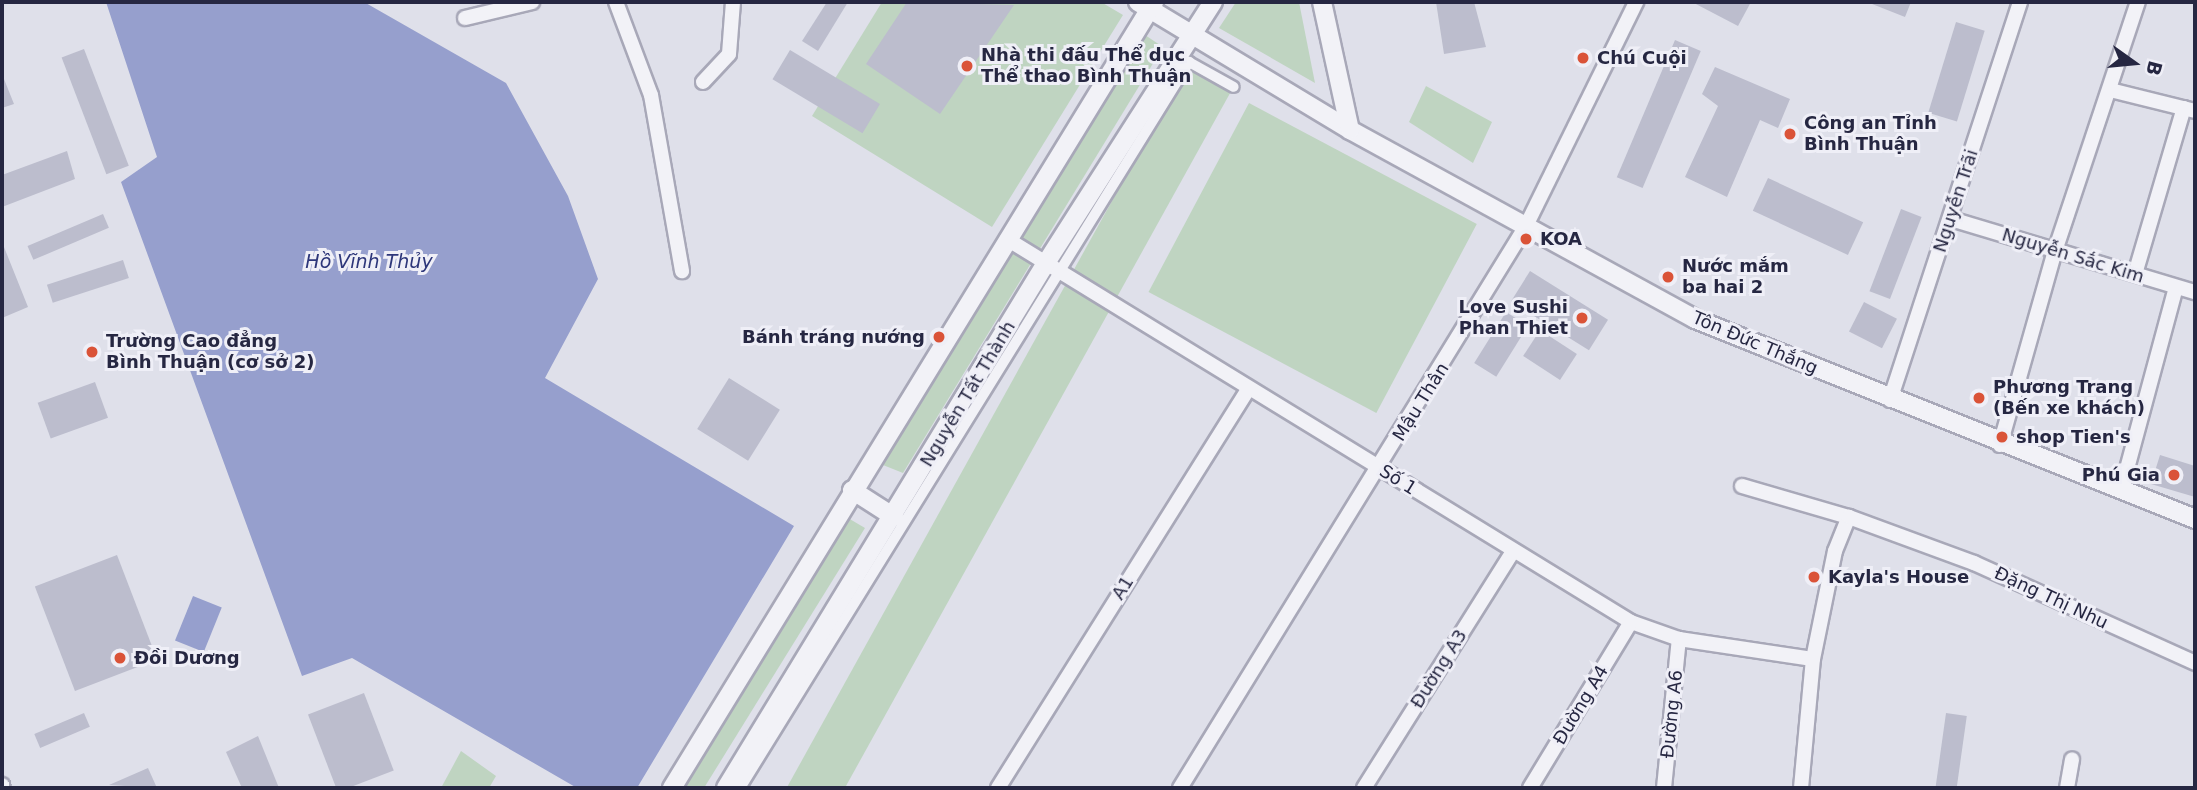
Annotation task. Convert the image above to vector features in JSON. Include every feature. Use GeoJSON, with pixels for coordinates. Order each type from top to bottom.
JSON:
{"type":"FeatureCollection","features":[{"type":"Feature","properties":{"kind":"street"},"geometry":{"type":"LineString","coordinates":[[465,18],[532,2]]}},
{"type":"Feature","properties":{"kind":"street"},"geometry":{"type":"LineString","coordinates":[[616,2],[651,96],[682,271]]}},
{"type":"Feature","properties":{"kind":"street"},"geometry":{"type":"LineString","coordinates":[[704,82],[729,54],[733,2]]}},
{"type":"Feature","properties":{"kind":"street","name":"Nguyễn Tất Thành"},"geometry":{"type":"LineString","coordinates":[[726,788],[1052,267],[1213,2]]}},
{"type":"Feature","properties":{"kind":"street"},"geometry":{"type":"LineString","coordinates":[[1322,2],[1350,130]]}},
{"type":"Feature","properties":{"kind":"street","name":"Mậu Thân"},"geometry":{"type":"LineString","coordinates":[[1180,788],[1527,226],[1636,2]]}},
{"type":"Feature","properties":{"kind":"street","name":"Nguyễn Trãi"},"geometry":{"type":"LineString","coordinates":[[1890,400],[2020,2]]}},
{"type":"Feature","properties":{"kind":"street"},"geometry":{"type":"LineString","coordinates":[[2000,445],[2055,251],[2138,2]]}},
{"type":"Feature","properties":{"kind":"street"},"geometry":{"type":"LineString","coordinates":[[671,788],[1007,239],[1147,4]]}},
{"type":"Feature","properties":{"kind":"street","name":"Tôn Đức Thắng"},"geometry":{"type":"LineString","coordinates":[[1147,4],[1191,36],[1350,130],[1695,319],[2000,445],[2195,519]]}},
{"type":"Feature","properties":{"kind":"street"},"geometry":{"type":"LineString","coordinates":[[740,788],[1052,267],[1189,62],[1234,87]]}},
{"type":"Feature","properties":{"kind":"street"},"geometry":{"type":"LineString","coordinates":[[2110,90],[2190,110],[2135,274]]}},
{"type":"Feature","properties":{"kind":"street","name":"Nguyễn Sắc Kim"},"geometry":{"type":"LineString","coordinates":[[1951,219],[2195,292]]}},
{"type":"Feature","properties":{"kind":"street","name":"Số 1"},"geometry":{"type":"LineString","coordinates":[[1007,239],[1631,622],[1679,639],[1813,659]]}},
{"type":"Feature","properties":{"kind":"street"},"geometry":{"type":"LineString","coordinates":[[2121,491],[2176,287]]}},
{"type":"Feature","properties":{"kind":"street","name":"A1"},"geometry":{"type":"LineString","coordinates":[[998,788],[1249,388]]}},
{"type":"Feature","properties":{"kind":"street","name":"Đặng Thị Nhu"},"geometry":{"type":"LineString","coordinates":[[1742,486],[1849,517],[1974,563],[2195,663]]}},
{"type":"Feature","properties":{"kind":"street"},"geometry":{"type":"LineString","coordinates":[[852,490],[894,517]]}},
{"type":"Feature","properties":{"kind":"street"},"geometry":{"type":"LineString","coordinates":[[1801,788],[1813,659],[1835,551],[1849,517]]}},
{"type":"Feature","properties":{"kind":"street","name":"Đường A3"},"geometry":{"type":"LineString","coordinates":[[1364,788],[1513,551]]}},
{"type":"Feature","properties":{"kind":"street","name":"Đường A4"},"geometry":{"type":"LineString","coordinates":[[1530,788],[1631,622]]}},
{"type":"Feature","properties":{"kind":"street","name":"Đường A6"},"geometry":{"type":"LineString","coordinates":[[1664,788],[1679,639]]}},
{"type":"Feature","properties":{"kind":"street"},"geometry":{"type":"LineString","coordinates":[[2067,788],[2072,759]]}},
{"type":"Feature","properties":{"kind":"green space","name":"Nhà thi đấu Thể dục Thể thao Bình Thuận"},"geometry":{"type":"Polygon","coordinates":[[[882,2],[1101,2],[1123,15],[992,227],[812,116],[882,2]]]}},
{"type":"Feature","properties":{"kind":"green space"},"geometry":{"type":"Polygon","coordinates":[[[1236,2],[1299,2],[1315,83],[1219,28],[1236,2]]]}},
{"type":"Feature","properties":{"kind":"green space"},"geometry":{"type":"Polygon","coordinates":[[[1145,35],[1163,47],[903,473],[878,463],[1145,35]]]}},
{"type":"Feature","properties":{"kind":"green space"},"geometry":{"type":"Polygon","coordinates":[[[1189,62],[1234,87],[845,788],[787,788],[1189,62]]]}},
{"type":"Feature","properties":{"kind":"green space"},"geometry":{"type":"Polygon","coordinates":[[[1426,86],[1492,122],[1473,163],[1409,122],[1426,86]]]}},
{"type":"Feature","properties":{"kind":"green space"},"geometry":{"type":"Polygon","coordinates":[[[1249,103],[1477,224],[1376,413],[1149,292],[1249,103]]]}},
{"type":"Feature","properties":{"kind":"green space"},"geometry":{"type":"Polygon","coordinates":[[[848,518],[865,528],[704,788],[674,788],[848,518]]]}},
{"type":"Feature","properties":{"kind":"green space"},"geometry":{"type":"Polygon","coordinates":[[[461,751],[496,776],[489,788],[441,788],[461,751]]]}},
{"type":"Feature","properties":{"kind":"water","name":"Hồ Vĩnh Thủy"},"geometry":{"type":"Polygon","coordinates":[[[106,2],[364,2],[506,83],[568,196],[598,279],[545,378],[794,526],[637,788],[577,788],[352,658],[302,676],[121,182],[157,157],[106,2]]]}},
{"type":"Feature","properties":{"kind":"water"},"geometry":{"type":"Polygon","coordinates":[[[193,596],[222,608],[204,652],[175,641],[193,596]]]}},
{"type":"Feature","properties":{"kind":"building"},"geometry":{"type":"Polygon","coordinates":[[[827,2],[848,2],[818,51],[802,41],[827,2]]]}},
{"type":"Feature","properties":{"kind":"building"},"geometry":{"type":"Polygon","coordinates":[[[907,2],[1014,5],[940,114],[866,64],[907,2]]]}},
{"type":"Feature","properties":{"kind":"building"},"geometry":{"type":"Polygon","coordinates":[[[1436,2],[1474,2],[1486,47],[1444,54],[1436,2]]]}},
{"type":"Feature","properties":{"kind":"building"},"geometry":{"type":"Polygon","coordinates":[[[1692,2],[1751,2],[1738,26],[1692,2]]]}},
{"type":"Feature","properties":{"kind":"building"},"geometry":{"type":"Polygon","coordinates":[[[1867,2],[1911,2],[1905,17],[1867,2]]]}},
{"type":"Feature","properties":{"kind":"building"},"geometry":{"type":"Polygon","coordinates":[[[1956,22],[1985,31],[1957,122],[1928,113],[1956,22]]]}},
{"type":"Feature","properties":{"kind":"building"},"geometry":{"type":"Polygon","coordinates":[[[1675,40],[1701,51],[1643,188],[1617,177],[1675,40]]]}},
{"type":"Feature","properties":{"kind":"building"},"geometry":{"type":"Polygon","coordinates":[[[84,49],[129,166],[106,174],[62,58],[84,49]]]}},
{"type":"Feature","properties":{"kind":"building"},"geometry":{"type":"Polygon","coordinates":[[[790,50],[880,104],[862,133],[772,79],[790,50]]]}},
{"type":"Feature","properties":{"kind":"building"},"geometry":{"type":"Polygon","coordinates":[[[1715,67],[1790,99],[1778,128],[1760,120],[1727,197],[1685,177],[1718,106],[1702,94],[1715,67]]]}},
{"type":"Feature","properties":{"kind":"building"},"geometry":{"type":"Polygon","coordinates":[[[2,74],[14,104],[2,108],[2,74]]]}},
{"type":"Feature","properties":{"kind":"building"},"geometry":{"type":"Polygon","coordinates":[[[67,151],[75,179],[2,207],[2,175],[67,151]]]}},
{"type":"Feature","properties":{"kind":"building"},"geometry":{"type":"Polygon","coordinates":[[[1768,178],[1863,222],[1848,255],[1753,211],[1768,178]]]}},
{"type":"Feature","properties":{"kind":"building"},"geometry":{"type":"Polygon","coordinates":[[[1901,209],[1922,217],[1890,299],[1869,291],[1901,209]]]}},
{"type":"Feature","properties":{"kind":"building"},"geometry":{"type":"Polygon","coordinates":[[[103,214],[109,228],[33,260],[28,246],[103,214]]]}},
{"type":"Feature","properties":{"kind":"building"},"geometry":{"type":"Polygon","coordinates":[[[2,242],[28,307],[2,318],[2,242]]]}},
{"type":"Feature","properties":{"kind":"building"},"geometry":{"type":"Polygon","coordinates":[[[123,260],[129,278],[53,303],[47,285],[123,260]]]}},
{"type":"Feature","properties":{"kind":"building"},"geometry":{"type":"Polygon","coordinates":[[[1530,271],[1608,320],[1589,350],[1511,302],[1530,271]]]}},
{"type":"Feature","properties":{"kind":"building"},"geometry":{"type":"Polygon","coordinates":[[[1864,302],[1897,319],[1882,348],[1849,331],[1864,302]]]}},
{"type":"Feature","properties":{"kind":"building"},"geometry":{"type":"Polygon","coordinates":[[[1506,312],[1528,326],[1496,377],[1474,363],[1506,312]]]}},
{"type":"Feature","properties":{"kind":"building"},"geometry":{"type":"Polygon","coordinates":[[[1540,330],[1577,354],[1560,380],[1523,356],[1540,330]]]}},
{"type":"Feature","properties":{"kind":"building"},"geometry":{"type":"Polygon","coordinates":[[[729,378],[780,410],[748,461],[697,429],[729,378]]]}},
{"type":"Feature","properties":{"kind":"building"},"geometry":{"type":"Polygon","coordinates":[[[95,382],[108,418],[51,439],[38,403],[95,382]]]}},
{"type":"Feature","properties":{"kind":"building","name":"Phú Gia"},"geometry":{"type":"Polygon","coordinates":[[[2160,455],[2195,466],[2195,497],[2151,484],[2160,455]]]}},
{"type":"Feature","properties":{"kind":"building"},"geometry":{"type":"Polygon","coordinates":[[[117,555],[157,660],[75,691],[35,587],[117,555]]]}},
{"type":"Feature","properties":{"kind":"building"},"geometry":{"type":"Polygon","coordinates":[[[364,693],[394,770],[348,788],[336,788],[308,715],[364,693]]]}},
{"type":"Feature","properties":{"kind":"building"},"geometry":{"type":"Polygon","coordinates":[[[84,713],[90,727],[40,748],[34,734],[84,713]]]}},
{"type":"Feature","properties":{"kind":"building"},"geometry":{"type":"Polygon","coordinates":[[[1946,713],[1967,716],[1957,788],[1935,788],[1946,713]]]}},
{"type":"Feature","properties":{"kind":"building"},"geometry":{"type":"Polygon","coordinates":[[[258,736],[279,788],[242,788],[226,752],[258,736]]]}},
{"type":"Feature","properties":{"kind":"building"},"geometry":{"type":"Polygon","coordinates":[[[148,768],[157,788],[109,785],[148,768]]]}},
{"type":"Feature","properties":{"kind":"place","name":"Chú Cuội"},"geometry":{"type":"Point","coordinates":[1583,58]}},
{"type":"Feature","properties":{"kind":"place","name":"Nhà thi đấu Thể dục Thể thao Bình Thuận"},"geometry":{"type":"Point","coordinates":[967,66]}},
{"type":"Feature","properties":{"kind":"place","name":"Công an Tỉnh Bình Thuận"},"geometry":{"type":"Point","coordinates":[1790,134]}},
{"type":"Feature","properties":{"kind":"place","name":"KOA"},"geometry":{"type":"Point","coordinates":[1526,239]}},
{"type":"Feature","properties":{"kind":"place","name":"Nước mắm ba hai 2"},"geometry":{"type":"Point","coordinates":[1668,277]}},
{"type":"Feature","properties":{"kind":"place","name":"Love Sushi Phan Thiet"},"geometry":{"type":"Point","coordinates":[1582,318]}},
{"type":"Feature","properties":{"kind":"place","name":"Bánh tráng nướng"},"geometry":{"type":"Point","coordinates":[939,337]}},
{"type":"Feature","properties":{"kind":"place","name":"Trường Cao đẳng Bình Thuận (cơ sở 2)"},"geometry":{"type":"Point","coordinates":[92,352]}},
{"type":"Feature","properties":{"kind":"place","name":"Phương Trang (Bến xe khách)"},"geometry":{"type":"Point","coordinates":[1979,398]}},
{"type":"Feature","properties":{"kind":"place","name":"shop Tien's"},"geometry":{"type":"Point","coordinates":[2002,437]}},
{"type":"Feature","properties":{"kind":"place","name":"Phú Gia"},"geometry":{"type":"Point","coordinates":[2174,475]}},
{"type":"Feature","properties":{"kind":"place","name":"Kayla's House"},"geometry":{"type":"Point","coordinates":[1814,577]}},
{"type":"Feature","properties":{"kind":"place","name":"Đồi Dương"},"geometry":{"type":"Point","coordinates":[120,658]}}]}
